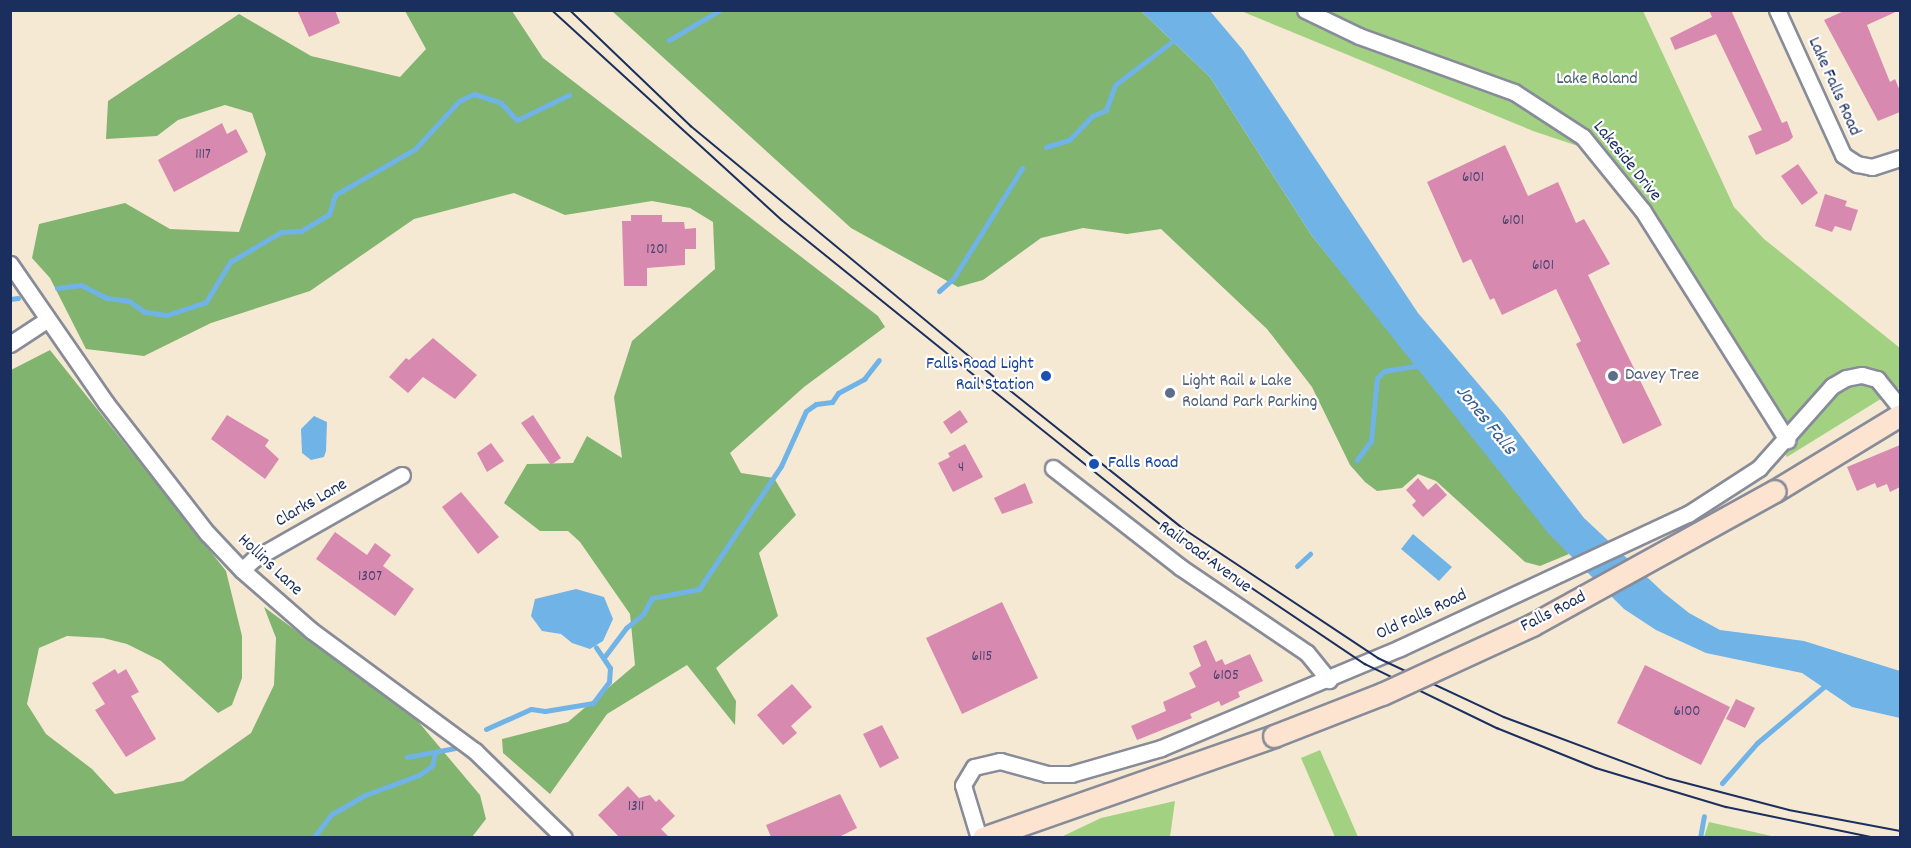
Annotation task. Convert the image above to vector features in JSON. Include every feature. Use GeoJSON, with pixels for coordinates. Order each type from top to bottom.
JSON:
{"type":"FeatureCollection","features":[{"type":"Feature","properties":{"kind":"main road","name":"Falls Road"},"geometry":{"type":"LineString","coordinates":[[981,837],[1274,736],[1382,694],[1522,630],[1775,490],[1900,415]]}},
{"type":"Feature","properties":{"kind":"street","name":"Lakeside Drive"},"geometry":{"type":"LineString","coordinates":[[1305,10],[1359,36],[1514,92],[1583,137],[1643,212],[1787,440]]}},
{"type":"Feature","properties":{"kind":"street","name":"Lake Falls Road"},"geometry":{"type":"LineString","coordinates":[[1777,10],[1843,155],[1872,167],[1900,158]]}},
{"type":"Feature","properties":{"kind":"street","name":"Hollins Lane"},"geometry":{"type":"LineString","coordinates":[[10,264],[154,465],[207,533],[242,570],[312,631],[476,751],[564,837]]}},
{"type":"Feature","properties":{"kind":"street"},"geometry":{"type":"LineString","coordinates":[[10,344],[48,319]]}},
{"type":"Feature","properties":{"kind":"street","name":"Old Falls Road"},"geometry":{"type":"LineString","coordinates":[[981,837],[963,785],[974,767],[1000,761],[1047,774],[1093,769],[1161,748],[1329,680],[1623,545],[1740,483],[1787,440],[1832,386],[1846,378],[1862,375],[1877,379],[1900,406]]}},
{"type":"Feature","properties":{"kind":"street","name":"Railroad Avenue"},"geometry":{"type":"LineString","coordinates":[[1053,468],[1180,567],[1307,652],[1329,680]]}},
{"type":"Feature","properties":{"kind":"street","name":"Clarks Lane"},"geometry":{"type":"LineString","coordinates":[[242,570],[254,559],[402,475]]}},
{"type":"Feature","properties":{"kind":"green space"},"geometry":{"type":"Polygon","coordinates":[[[405,11],[512,11],[543,58],[878,316],[885,327],[804,387],[730,453],[741,473],[774,478],[796,515],[759,553],[778,616],[716,668],[736,701],[735,725],[687,665],[607,714],[550,794],[503,753],[502,739],[568,722],[635,665],[630,614],[580,542],[568,531],[540,531],[504,503],[527,464],[573,463],[587,436],[622,458],[614,397],[632,341],[715,269],[713,222],[690,208],[652,201],[565,215],[514,193],[414,219],[310,291],[211,323],[144,356],[86,349],[50,278],[32,258],[39,224],[125,203],[170,229],[239,232],[266,154],[252,113],[225,105],[178,120],[157,136],[106,139],[108,101],[239,14],[311,56],[400,77],[426,49],[405,11]]]}},
{"type":"Feature","properties":{"kind":"green space"},"geometry":{"type":"Polygon","coordinates":[[[612,11],[1141,11],[1210,77],[1312,236],[1569,554],[1540,566],[1525,562],[1436,481],[1418,474],[1402,488],[1377,491],[1365,482],[1350,465],[1312,387],[1267,329],[1161,229],[1127,234],[1083,228],[1041,238],[983,280],[958,287],[851,228],[612,11]]]}},
{"type":"Feature","properties":{"kind":"green space","name":"Lake Roland"},"geometry":{"type":"Polygon","coordinates":[[[1241,11],[1643,11],[1734,207],[1764,239],[1900,348],[1900,387],[1787,457],[1660,249],[1587,149],[1533,131],[1241,11]]]}},
{"type":"Feature","properties":{"kind":"green space"},"geometry":{"type":"Polygon","coordinates":[[[50,350],[226,571],[242,636],[242,678],[232,705],[218,713],[161,661],[127,644],[103,638],[67,636],[39,648],[27,704],[46,734],[92,769],[115,794],[183,781],[251,733],[274,685],[276,638],[264,607],[416,719],[480,795],[486,819],[472,837],[11,837],[11,370],[50,350]]]}},
{"type":"Feature","properties":{"kind":"green space"},"geometry":{"type":"Polygon","coordinates":[[[1320,750],[1358,837],[1335,837],[1301,758],[1320,750]]]}},
{"type":"Feature","properties":{"kind":"green space"},"geometry":{"type":"Polygon","coordinates":[[[1175,801],[1170,837],[1061,837],[1101,818],[1175,801]]]}},
{"type":"Feature","properties":{"kind":"green space"},"geometry":{"type":"Polygon","coordinates":[[[1709,822],[1776,837],[1704,837],[1709,822]]]}},
{"type":"Feature","properties":{"kind":"water","name":"Jones Falls"},"geometry":{"type":"Polygon","coordinates":[[[1141,11],[1210,11],[1243,50],[1418,313],[1504,414],[1584,518],[1664,593],[1689,613],[1720,630],[1804,641],[1900,671],[1900,718],[1852,707],[1802,673],[1706,653],[1656,630],[1624,609],[1548,533],[1312,236],[1210,77],[1141,11]]]}},
{"type":"Feature","properties":{"kind":"water"},"geometry":{"type":"Polygon","coordinates":[[[314,416],[327,422],[326,451],[324,457],[311,460],[302,453],[301,429],[314,416]]]}},
{"type":"Feature","properties":{"kind":"water"},"geometry":{"type":"Polygon","coordinates":[[[1413,534],[1452,567],[1439,581],[1401,549],[1413,534]]]}},
{"type":"Feature","properties":{"kind":"water"},"geometry":{"type":"Polygon","coordinates":[[[576,589],[604,597],[613,619],[603,641],[590,649],[572,643],[561,634],[542,631],[531,616],[535,599],[576,589]]]}},
{"type":"Feature","properties":{"kind":"building"},"geometry":{"type":"Polygon","coordinates":[[[297,10],[335,10],[340,23],[309,37],[297,10]]]}},
{"type":"Feature","properties":{"kind":"building"},"geometry":{"type":"Polygon","coordinates":[[[1709,10],[1731,10],[1782,123],[1787,121],[1793,137],[1789,141],[1756,155],[1748,136],[1762,130],[1716,34],[1675,50],[1670,38],[1712,17],[1709,10]]]}},
{"type":"Feature","properties":{"kind":"building"},"geometry":{"type":"Polygon","coordinates":[[[1846,10],[1900,10],[1867,25],[1890,82],[1895,79],[1900,91],[1900,112],[1878,121],[1824,20],[1846,10]]]}},
{"type":"Feature","properties":{"kind":"building"},"geometry":{"type":"Polygon","coordinates":[[[222,123],[227,134],[236,129],[248,152],[174,192],[158,160],[222,123]]]}},
{"type":"Feature","properties":{"kind":"building"},"geometry":{"type":"Polygon","coordinates":[[[1505,145],[1528,196],[1558,182],[1576,223],[1584,219],[1610,264],[1588,275],[1662,425],[1623,444],[1576,344],[1581,341],[1556,289],[1502,315],[1494,298],[1490,300],[1471,259],[1463,263],[1427,182],[1505,145]]]}},
{"type":"Feature","properties":{"kind":"building"},"geometry":{"type":"Polygon","coordinates":[[[1798,164],[1818,193],[1802,205],[1781,176],[1798,164]]]}},
{"type":"Feature","properties":{"kind":"building"},"geometry":{"type":"Polygon","coordinates":[[[1825,194],[1847,201],[1845,206],[1858,210],[1851,231],[1835,226],[1832,232],[1815,226],[1825,194]]]}},
{"type":"Feature","properties":{"kind":"building"},"geometry":{"type":"Polygon","coordinates":[[[631,215],[662,215],[662,222],[684,222],[685,229],[696,228],[696,249],[685,249],[685,265],[647,268],[647,286],[624,286],[622,221],[631,221],[631,215]]]}},
{"type":"Feature","properties":{"kind":"building"},"geometry":{"type":"Polygon","coordinates":[[[433,338],[477,375],[455,399],[423,377],[408,393],[389,377],[406,358],[409,360],[433,338]]]}},
{"type":"Feature","properties":{"kind":"building"},"geometry":{"type":"Polygon","coordinates":[[[960,410],[968,422],[951,434],[943,422],[960,410]]]}},
{"type":"Feature","properties":{"kind":"building"},"geometry":{"type":"Polygon","coordinates":[[[227,415],[269,440],[265,446],[279,459],[265,479],[211,439],[227,415]]]}},
{"type":"Feature","properties":{"kind":"building"},"geometry":{"type":"Polygon","coordinates":[[[533,415],[561,458],[551,465],[521,423],[533,415]]]}},
{"type":"Feature","properties":{"kind":"building"},"geometry":{"type":"Polygon","coordinates":[[[491,443],[504,461],[487,472],[477,453],[491,443]]]}},
{"type":"Feature","properties":{"kind":"building"},"geometry":{"type":"Polygon","coordinates":[[[965,444],[983,477],[953,492],[938,463],[950,457],[948,453],[965,444]]]}},
{"type":"Feature","properties":{"kind":"building"},"geometry":{"type":"Polygon","coordinates":[[[1900,445],[1900,487],[1890,492],[1887,484],[1877,488],[1875,483],[1857,491],[1847,467],[1900,445]]]}},
{"type":"Feature","properties":{"kind":"building"},"geometry":{"type":"Polygon","coordinates":[[[1418,478],[1428,490],[1436,483],[1447,495],[1423,517],[1412,505],[1416,501],[1406,490],[1418,478]]]}},
{"type":"Feature","properties":{"kind":"building"},"geometry":{"type":"Polygon","coordinates":[[[1025,483],[1033,503],[1002,514],[994,498],[1025,483]]]}},
{"type":"Feature","properties":{"kind":"building"},"geometry":{"type":"Polygon","coordinates":[[[461,492],[499,537],[478,554],[442,507],[461,492]]]}},
{"type":"Feature","properties":{"kind":"building"},"geometry":{"type":"Polygon","coordinates":[[[335,532],[367,555],[375,543],[391,555],[383,566],[414,589],[395,616],[316,559],[335,532]]]}},
{"type":"Feature","properties":{"kind":"building"},"geometry":{"type":"Polygon","coordinates":[[[1002,602],[1038,678],[962,714],[926,638],[1002,602]]]}},
{"type":"Feature","properties":{"kind":"building"},"geometry":{"type":"Polygon","coordinates":[[[1206,640],[1216,662],[1222,659],[1225,665],[1250,654],[1263,681],[1238,692],[1240,697],[1221,706],[1219,701],[1190,714],[1192,718],[1137,740],[1131,726],[1166,711],[1163,702],[1196,687],[1189,673],[1201,666],[1193,646],[1206,640]]]}},
{"type":"Feature","properties":{"kind":"building"},"geometry":{"type":"Polygon","coordinates":[[[1645,665],[1730,707],[1701,765],[1617,723],[1645,665]]]}},
{"type":"Feature","properties":{"kind":"building"},"geometry":{"type":"Polygon","coordinates":[[[115,669],[118,674],[126,669],[139,692],[131,696],[156,739],[126,757],[95,710],[105,704],[92,683],[115,669]]]}},
{"type":"Feature","properties":{"kind":"building"},"geometry":{"type":"Polygon","coordinates":[[[792,684],[812,707],[791,726],[797,733],[783,745],[757,715],[792,684]]]}},
{"type":"Feature","properties":{"kind":"building"},"geometry":{"type":"Polygon","coordinates":[[[1736,699],[1755,708],[1745,728],[1726,719],[1736,699]]]}},
{"type":"Feature","properties":{"kind":"building"},"geometry":{"type":"Polygon","coordinates":[[[882,725],[899,758],[880,768],[863,734],[882,725]]]}},
{"type":"Feature","properties":{"kind":"building"},"geometry":{"type":"Polygon","coordinates":[[[628,786],[639,798],[650,795],[656,802],[659,799],[675,816],[661,829],[669,837],[619,837],[598,815],[628,786]]]}},
{"type":"Feature","properties":{"kind":"building"},"geometry":{"type":"Polygon","coordinates":[[[840,794],[857,828],[839,837],[771,837],[766,825],[840,794]]]}},
{"type":"Feature","properties":{"kind":"waterway"},"geometry":{"type":"LineString","coordinates":[[669,40],[720,10]]}},
{"type":"Feature","properties":{"kind":"waterway"},"geometry":{"type":"LineString","coordinates":[[1046,147],[1069,140],[1092,116],[1106,110],[1115,85],[1178,37]]}},
{"type":"Feature","properties":{"kind":"waterway"},"geometry":{"type":"LineString","coordinates":[[57,288],[81,285],[106,298],[129,301],[145,312],[167,315],[206,302],[230,262],[281,232],[301,231],[329,214],[335,195],[415,149],[459,101],[474,94],[501,103],[517,120],[569,95]]}},
{"type":"Feature","properties":{"kind":"waterway"},"geometry":{"type":"LineString","coordinates":[[939,291],[953,279],[1022,168]]}},
{"type":"Feature","properties":{"kind":"waterway"},"geometry":{"type":"LineString","coordinates":[[10,299],[18,298]]}},
{"type":"Feature","properties":{"kind":"waterway"},"geometry":{"type":"LineString","coordinates":[[605,656],[626,628],[643,614],[652,598],[699,589],[781,466],[806,411],[816,404],[832,402],[838,393],[864,379],[879,360]]}},
{"type":"Feature","properties":{"kind":"waterway"},"geometry":{"type":"LineString","coordinates":[[1357,460],[1371,441],[1377,378],[1384,371],[1422,365]]}},
{"type":"Feature","properties":{"kind":"waterway"},"geometry":{"type":"LineString","coordinates":[[1297,566],[1310,554]]}},
{"type":"Feature","properties":{"kind":"waterway"},"geometry":{"type":"LineString","coordinates":[[486,729],[531,709],[545,711],[593,703],[609,682],[610,668],[596,647]]}},
{"type":"Feature","properties":{"kind":"waterway"},"geometry":{"type":"LineString","coordinates":[[1722,783],[1757,743],[1827,684]]}},
{"type":"Feature","properties":{"kind":"waterway"},"geometry":{"type":"LineString","coordinates":[[407,757],[455,748]]}},
{"type":"Feature","properties":{"kind":"waterway"},"geometry":{"type":"LineString","coordinates":[[313,838],[332,814],[365,795],[419,775],[432,766],[435,753]]}},
{"type":"Feature","properties":{"kind":"waterway"},"geometry":{"type":"LineString","coordinates":[[1700,838],[1704,816]]}},
{"type":"Feature","properties":{"kind":"tram line"},"geometry":{"type":"LineString","coordinates":[[552,10],[782,220],[984,383],[1176,537],[1365,664],[1497,728],[1596,768],[1726,807],[1876,838]]}},
{"type":"Feature","properties":{"kind":"tram line"},"geometry":{"type":"LineString","coordinates":[[570,10],[691,126],[1011,391],[1184,529],[1378,658],[1504,717],[1667,778],[1789,810],[1900,831]]}},
{"type":"Feature","properties":{"kind":"place","name":"Falls Road Light Rail Station"},"geometry":{"type":"Point","coordinates":[1046,376]}},
{"type":"Feature","properties":{"kind":"place","name":"Davey Tree"},"geometry":{"type":"Point","coordinates":[1613,376]}},
{"type":"Feature","properties":{"kind":"place","name":"Light Rail & Lake Roland Park Parking"},"geometry":{"type":"Point","coordinates":[1170,393]}},
{"type":"Feature","properties":{"kind":"place","name":"Falls Road"},"geometry":{"type":"Point","coordinates":[1094,464]}}]}
